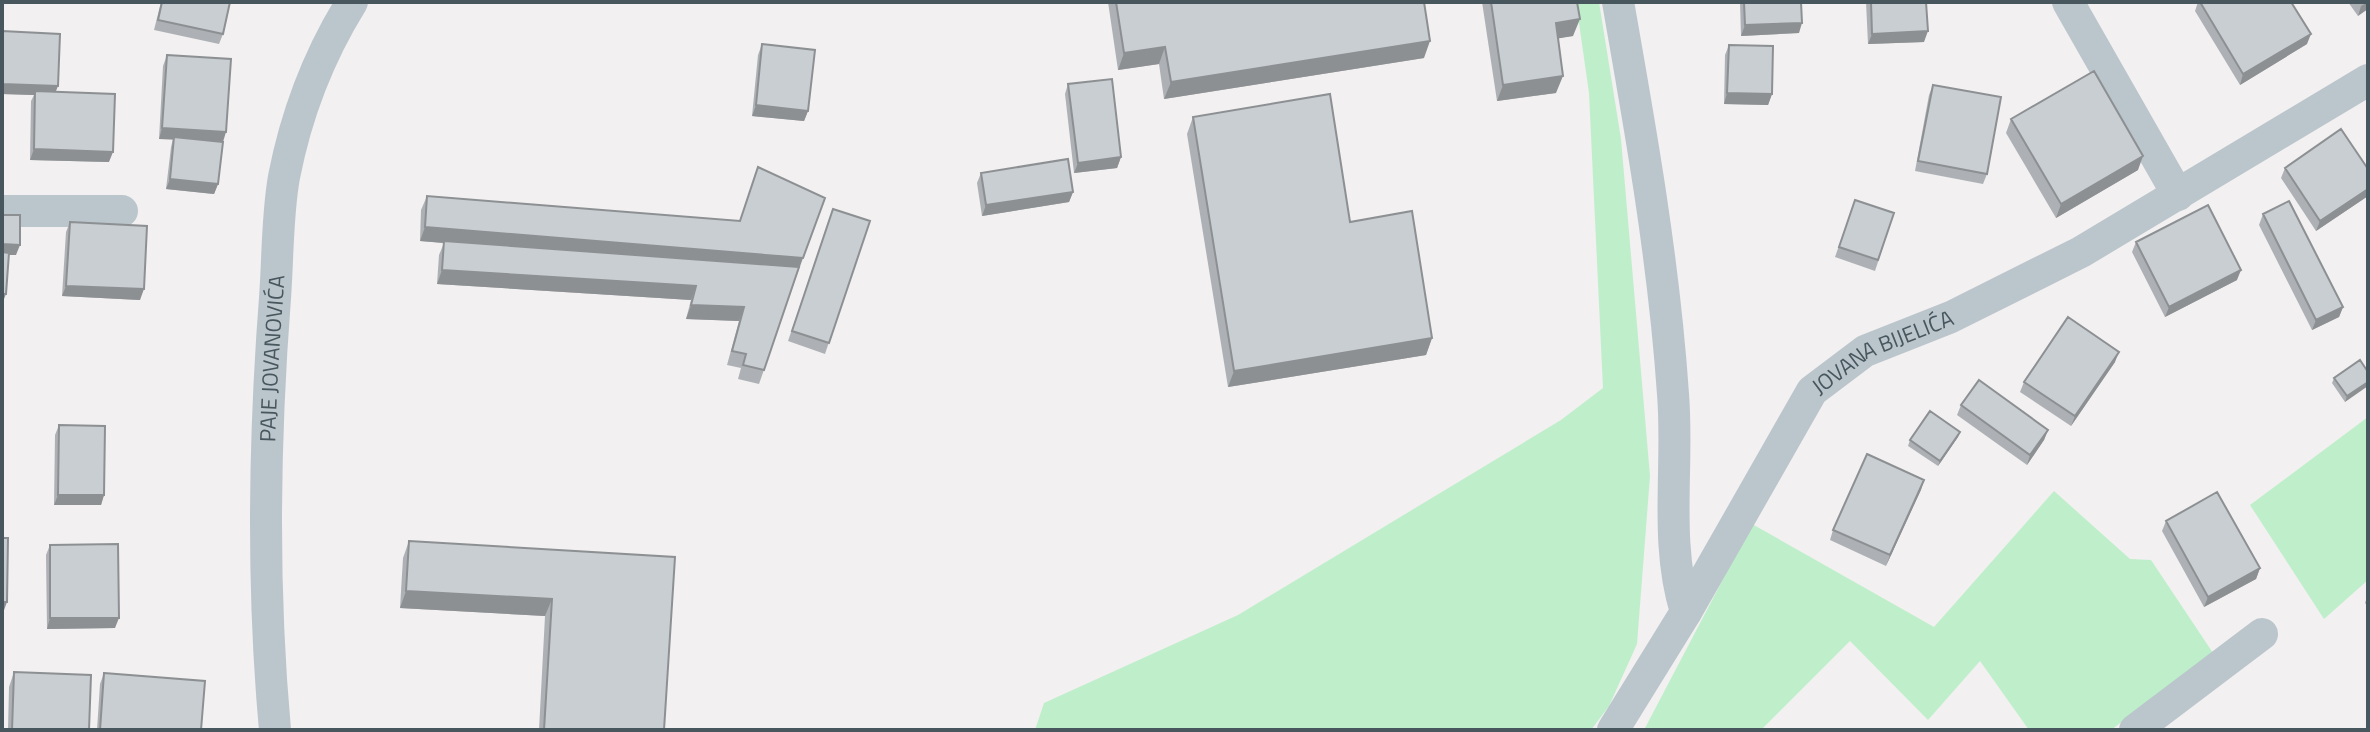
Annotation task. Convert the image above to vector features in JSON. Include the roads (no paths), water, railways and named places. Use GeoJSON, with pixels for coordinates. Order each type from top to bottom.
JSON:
{"type":"FeatureCollection","features":[{"type":"Feature","properties":{"kind":"street","name":"PAJE JOVANOVIĆA"},"geometry":{"type":"LineString","coordinates":[[275,730],[268,650],[268,391],[284,178],[302,109],[328,40],[352,2]]}},
{"type":"Feature","properties":{"kind":"street"},"geometry":{"type":"LineString","coordinates":[[1618,2],[1653,196],[1674,396],[1674,555],[1677,581],[1686,612]]}},
{"type":"Feature","properties":{"kind":"street"},"geometry":{"type":"LineString","coordinates":[[2068,2],[2178,195]]}},
{"type":"Feature","properties":{"kind":"street","name":"JOVANA BIJELIĆA"},"geometry":{"type":"LineString","coordinates":[[1613,730],[1686,612],[1780,443],[1812,391],[1821,383],[1865,351],[1951,317],[2081,252],[2368,80]]}},
{"type":"Feature","properties":{"kind":"street"},"geometry":{"type":"LineString","coordinates":[[2,211],[122,211]]}},
{"type":"Feature","properties":{"kind":"street"},"geometry":{"type":"LineString","coordinates":[[2135,730],[2262,634]]}}]}
